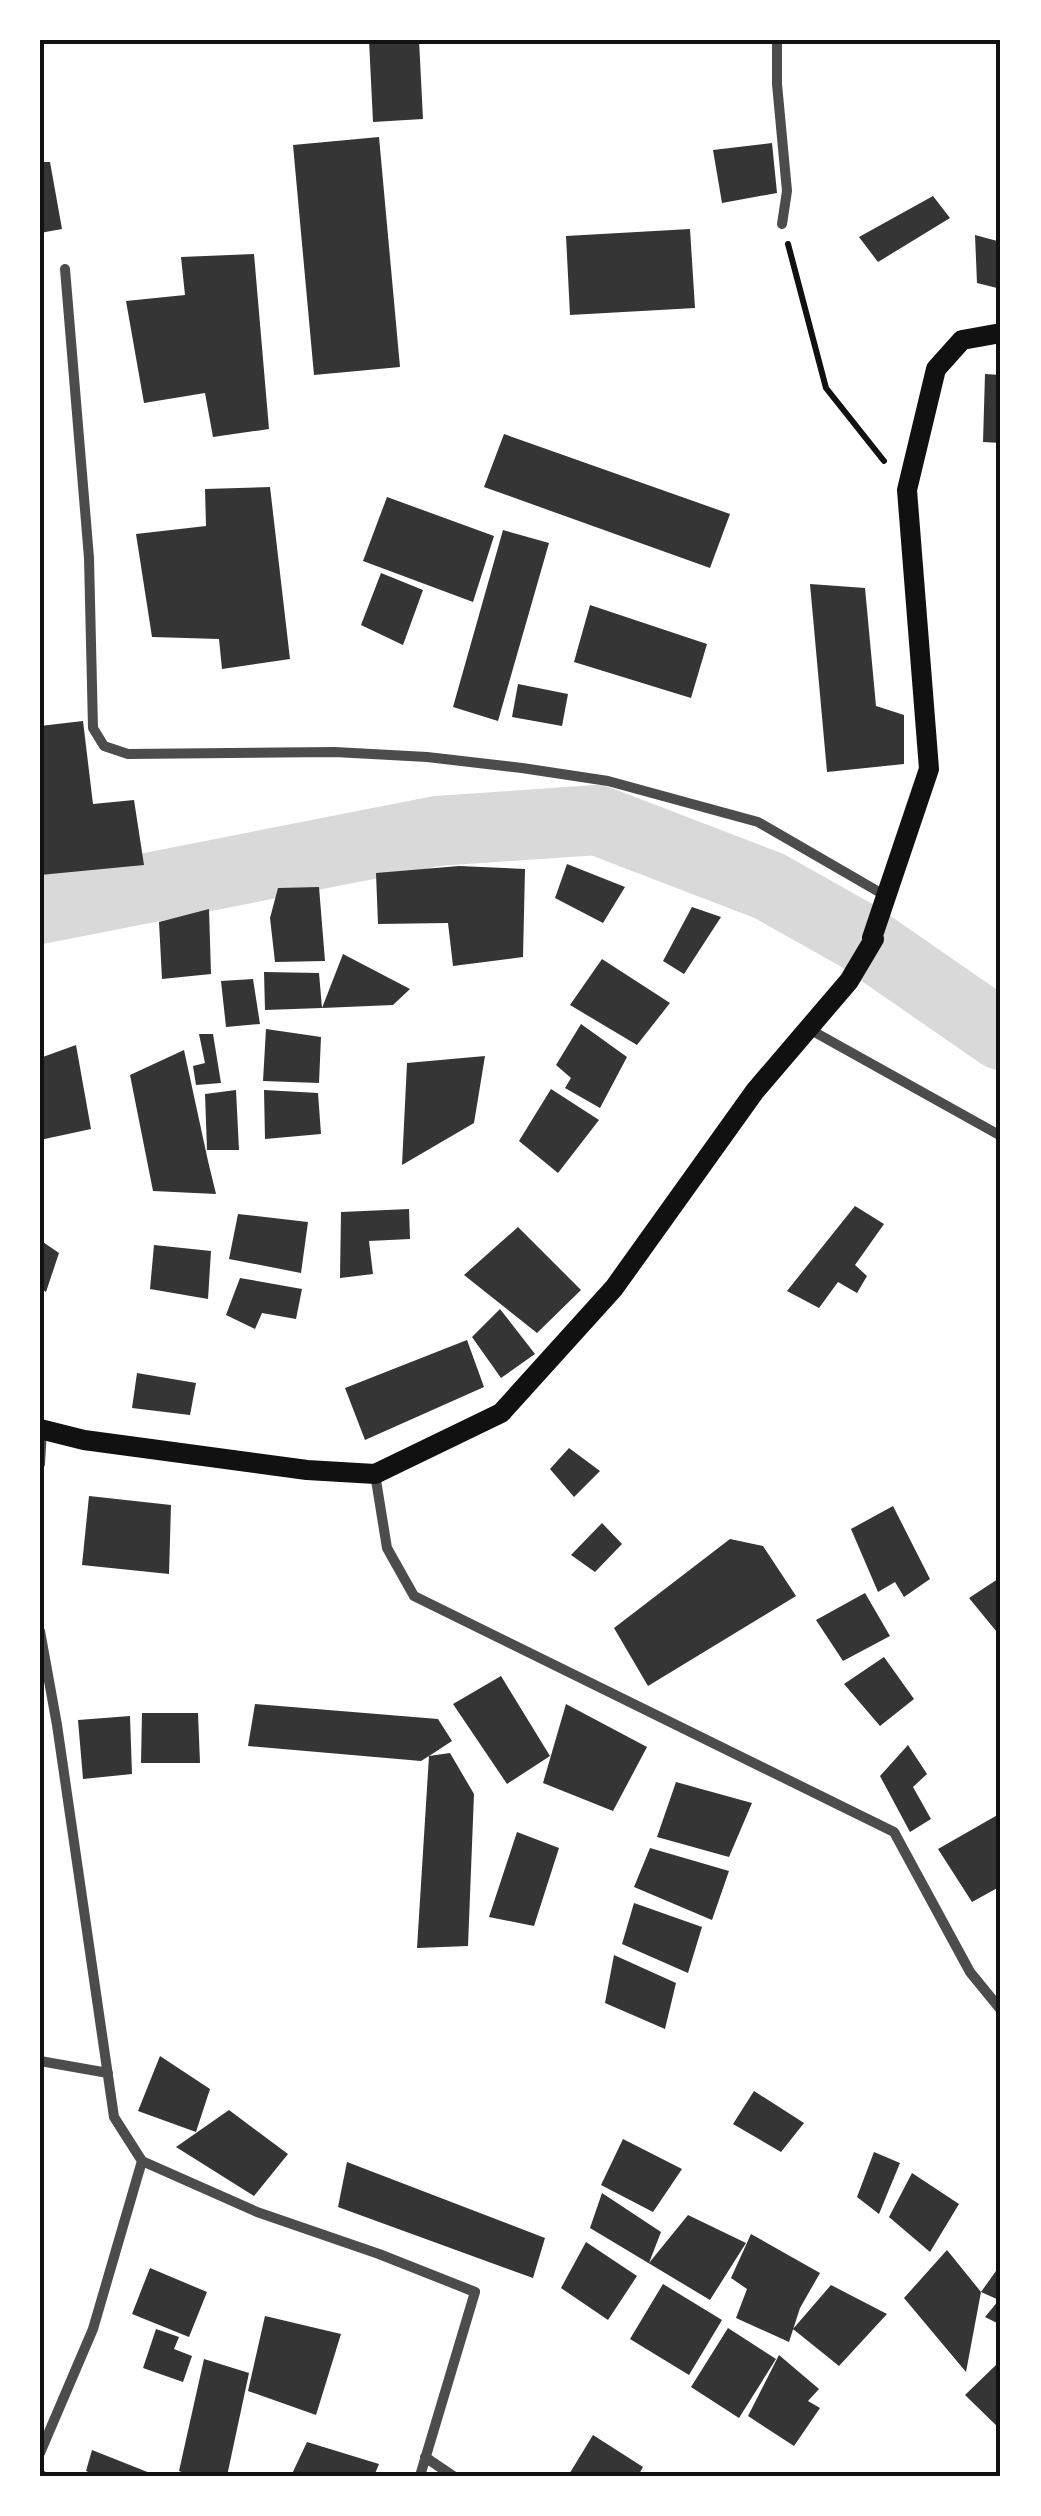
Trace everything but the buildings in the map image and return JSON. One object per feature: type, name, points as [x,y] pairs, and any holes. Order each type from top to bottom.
[{"type":"main road","points":[[41,1430],[103,1443],[307,1470],[375,1474],[500,1413],[614,1288],[755,1091],[849,981],[874,939],[929,769],[907,490],[936,369],[962,340],[1001,333]]},
{"type":"street","points":[[777,40],[776,84],[787,191],[782,224]]},
{"type":"street","points":[[65,269],[88,558],[93,728],[104,746],[128,754],[335,752],[427,757],[608,782],[758,822],[887,896]]},
{"type":"street","points":[[808,1028],[1001,1136]]},
{"type":"street","points":[[40,1464],[41,1430]]},
{"type":"street","points":[[375,1474],[387,1548],[414,1596],[894,1832],[970,1972],[1001,2010]]},
{"type":"street","points":[[40,1631],[114,2117],[142,2161],[257,2212],[475,2292],[420,2476]]},
{"type":"street","points":[[40,2061],[108,2073]]},
{"type":"street","points":[[40,2452],[93,2329],[142,2161]]},
{"type":"street","points":[[425,2456],[452,2476]]},
{"type":"path","points":[[782,224],[826,388],[907,490]]},
{"type":"waterway","points":[[40,909],[437,831],[597,820],[769,886],[858,936],[1001,1035]]}]
